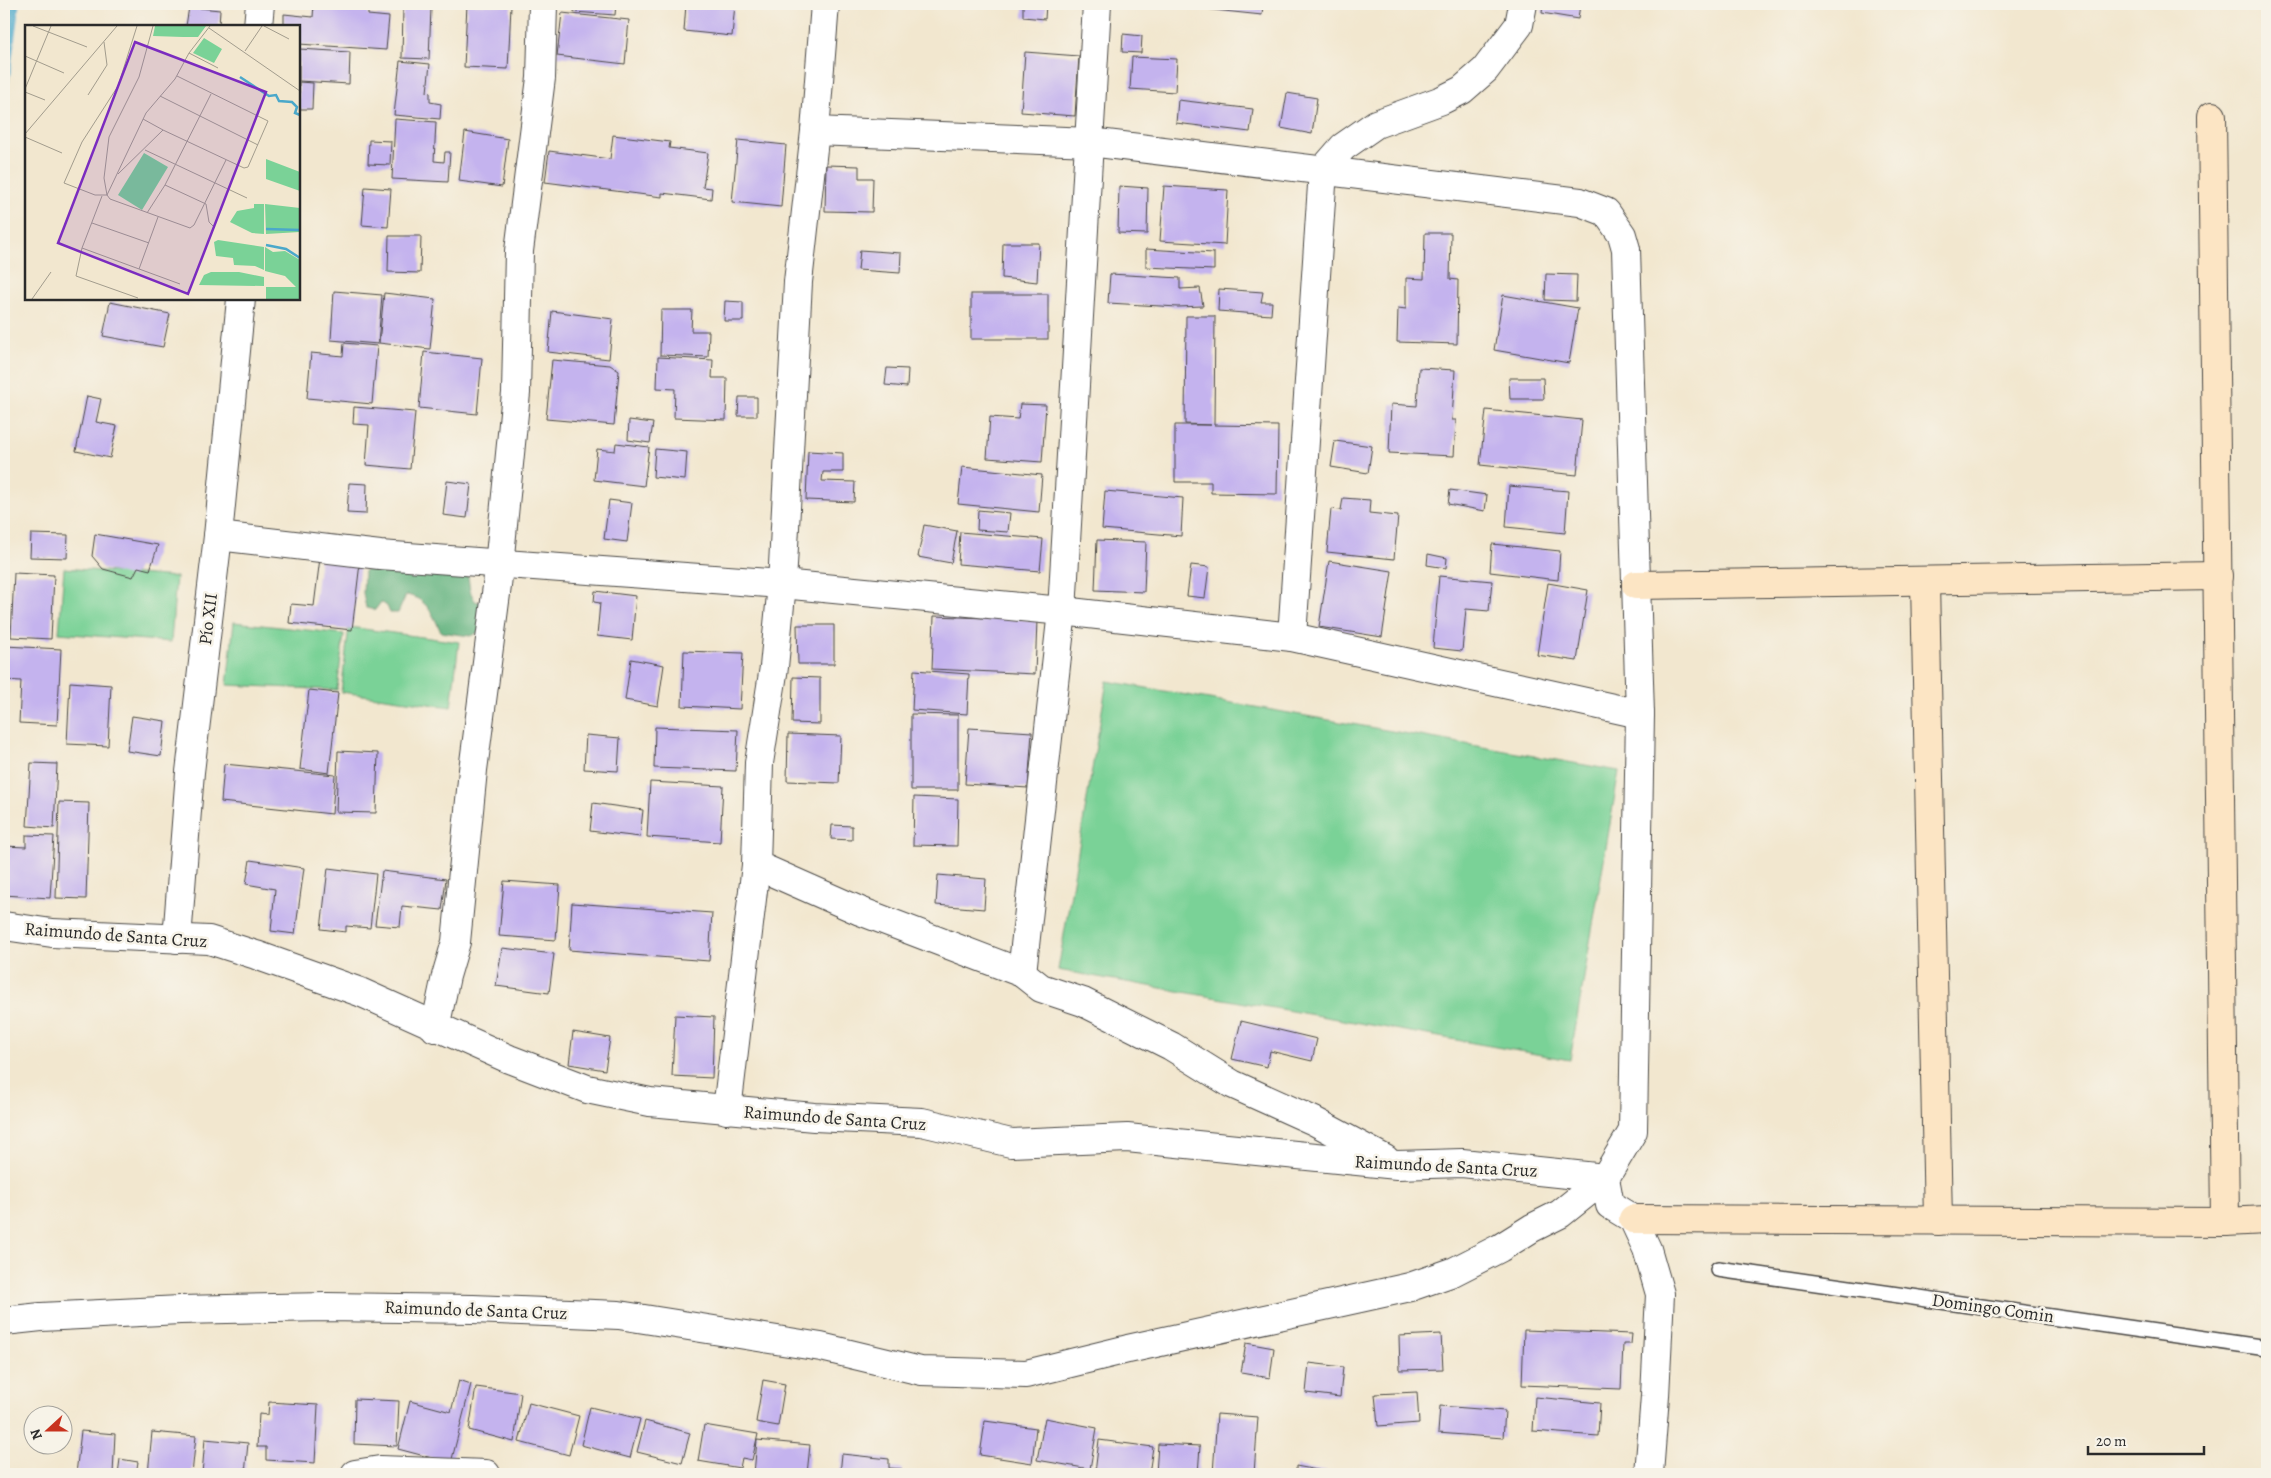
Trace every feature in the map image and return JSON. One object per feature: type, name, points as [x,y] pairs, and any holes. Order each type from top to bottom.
[{"type":"street","points":[[258,25],[260,4]]},
{"type":"street","points":[[435,1028],[446,976],[456,942],[472,770],[498,562],[516,393],[519,251],[541,78],[543,4]]},
{"type":"street","points":[[727,1110],[756,865],[759,763],[774,667],[782,584],[798,282],[815,132],[825,4]]},
{"type":"street","points":[[1022,973],[1062,611],[1090,142],[1096,4]]},
{"type":"street","points":[[1292,637],[1323,170],[1343,147],[1376,124],[1442,100],[1462,90],[1485,70],[1519,25],[1524,4]]},
{"type":"street","points":[[2212,116],[2225,1222]]},
{"type":"street","points":[[815,132],[1090,142],[1580,202],[1606,212],[1622,235],[1626,249],[1640,714],[1633,1131],[1605,1178],[1610,1205],[1634,1219],[2225,1222],[2267,1220]]},
{"type":"street","name":"Pío XII","points":[[177,939],[190,772],[218,536],[241,300]]},
{"type":"street","points":[[218,536],[380,555],[498,562],[782,584],[1062,611],[1292,637],[1640,714]]},
{"type":"street","points":[[1636,585],[2218,576]]},
{"type":"street","points":[[1925,582],[1938,1221]]},
{"type":"street","points":[[756,865],[860,911],[1022,973],[1041,988],[1083,1002],[1171,1046],[1232,1084],[1314,1121],[1397,1165]]},
{"type":"street","name":"Raimundo de Santa Cruz","points":[[4,926],[52,933],[209,940],[360,992],[435,1028],[587,1089],[650,1102],[814,1117],[922,1122],[1012,1143],[1127,1138],[1397,1165],[1462,1163],[1605,1178]]},
{"type":"street","name":"Raimundo de Santa Cruz","points":[[4,1321],[41,1316],[180,1310],[326,1307],[473,1309],[619,1315],[820,1347],[921,1371],[1026,1374],[1128,1349],[1410,1287],[1453,1272],[1560,1214],[1605,1178]]},
{"type":"street","points":[[1634,1219],[1647,1249],[1660,1294],[1649,1474]]},
{"type":"street","points":[[355,1474],[380,1470],[486,1474]]},
{"type":"lane","name":"Domingo Comin","points":[[1718,1269],[2267,1348]]},
{"type":"green space","points":[[400,566],[447,571],[468,576],[470,591],[475,601],[482,603],[480,632],[470,636],[441,632],[428,608],[419,600],[406,595],[398,613],[390,613],[387,606],[381,602],[375,610],[366,608],[363,593],[364,571]]},
{"type":"green space","points":[[64,568],[176,577],[171,642],[59,633]]},
{"type":"green space","points":[[234,622],[344,634],[337,690],[227,685]]},
{"type":"green space","points":[[349,627],[459,642],[451,707],[341,692]]},
{"type":"green space","points":[[1107,681],[1619,771],[1570,1060],[1058,970]]},
{"type":"building","points":[[314,4],[368,4],[368,15],[389,17],[386,50],[300,44],[300,25],[284,25],[284,14],[313,17]]},
{"type":"building","points":[[467,4],[511,6],[508,69],[464,67]]},
{"type":"building","points":[[575,4],[616,4],[615,15],[574,12]]},
{"type":"building","points":[[686,4],[735,4],[732,36],[684,31]]},
{"type":"building","points":[[1023,4],[1046,4],[1045,19],[1023,17]]},
{"type":"building","points":[[1195,4],[1263,4],[1262,15],[1195,8]]},
{"type":"building","points":[[1543,4],[1580,4],[1578,19],[1542,13]]},
{"type":"building","points":[[189,7],[220,10],[219,25],[186,25]]},
{"type":"building","points":[[403,7],[431,8],[429,59],[402,58]]},
{"type":"building","points":[[562,13],[629,20],[625,64],[557,56]]},
{"type":"building","points":[[1123,34],[1142,36],[1141,53],[1122,52]]},
{"type":"building","points":[[300,49],[350,52],[349,84],[300,81]]},
{"type":"building","points":[[1025,52],[1079,56],[1075,116],[1021,112]]},
{"type":"building","points":[[1132,57],[1177,59],[1175,92],[1130,89]]},
{"type":"building","points":[[400,61],[430,64],[427,92],[430,93],[430,102],[441,104],[440,119],[394,115]]},
{"type":"building","points":[[300,82],[313,83],[312,109],[300,109]]},
{"type":"building","points":[[1287,93],[1317,98],[1312,134],[1281,128]]},
{"type":"building","points":[[1178,100],[1253,109],[1250,132],[1176,123]]},
{"type":"building","points":[[395,119],[436,122],[434,161],[444,162],[445,152],[450,152],[448,182],[392,179]]},
{"type":"building","points":[[465,132],[508,139],[502,187],[459,181]]},
{"type":"building","points":[[613,135],[670,142],[669,148],[708,153],[703,187],[712,188],[711,199],[662,193],[662,197],[545,182],[549,151],[610,159]]},
{"type":"building","points":[[369,140],[391,141],[390,165],[368,164]]},
{"type":"building","points":[[738,140],[786,145],[781,207],[732,202]]},
{"type":"building","points":[[826,165],[859,166],[859,178],[873,178],[872,212],[825,211]]},
{"type":"building","points":[[1119,186],[1148,188],[1147,234],[1118,233]]},
{"type":"building","points":[[1164,186],[1228,190],[1225,245],[1160,241]]},
{"type":"building","points":[[365,187],[391,189],[388,227],[362,225]]},
{"type":"building","points":[[1425,233],[1451,233],[1450,279],[1458,280],[1457,344],[1397,342],[1398,308],[1406,309],[1406,278],[1424,279]]},
{"type":"building","points":[[389,236],[421,236],[420,273],[388,272]]},
{"type":"building","points":[[1003,243],[1039,243],[1037,282],[1002,278]]},
{"type":"building","points":[[1146,249],[1214,253],[1214,270],[1146,267]]},
{"type":"building","points":[[860,250],[901,253],[900,273],[858,270]]},
{"type":"building","points":[[1110,274],[1180,278],[1180,289],[1200,288],[1203,306],[1178,307],[1108,303]]},
{"type":"building","points":[[1546,274],[1577,275],[1576,301],[1545,300]]},
{"type":"building","points":[[1219,289],[1263,292],[1261,302],[1272,302],[1271,315],[1218,311]]},
{"type":"building","points":[[334,291],[382,295],[378,344],[331,340]]},
{"type":"building","points":[[384,293],[435,299],[430,349],[379,343]]},
{"type":"building","points":[[971,294],[1048,294],[1048,339],[971,339]]},
{"type":"building","points":[[1503,295],[1578,308],[1569,363],[1494,350]]},
{"type":"building","points":[[725,301],[743,302],[743,321],[724,321]]},
{"type":"building","points":[[110,302],[170,314],[163,347],[103,336]]},
{"type":"building","points":[[661,310],[692,310],[691,331],[709,331],[708,357],[660,355]]},
{"type":"building","points":[[552,311],[613,319],[609,359],[548,352]]},
{"type":"building","points":[[1186,316],[1215,316],[1214,425],[1278,426],[1277,494],[1211,493],[1211,482],[1175,482],[1175,425],[1211,425],[1185,424]]},
{"type":"building","points":[[344,343],[377,346],[372,404],[307,398],[311,353],[343,356]]},
{"type":"building","points":[[424,352],[482,358],[477,414],[419,408]]},
{"type":"building","points":[[658,357],[713,360],[712,378],[727,378],[726,420],[674,418],[675,389],[657,388]]},
{"type":"building","points":[[552,360],[610,365],[619,371],[614,425],[546,419]]},
{"type":"building","points":[[887,368],[908,369],[907,387],[885,385]]},
{"type":"building","points":[[1419,368],[1455,370],[1452,420],[1456,420],[1454,456],[1389,453],[1391,404],[1417,406]]},
{"type":"building","points":[[1509,378],[1543,378],[1544,399],[1510,399]]},
{"type":"building","points":[[87,396],[101,399],[96,422],[117,426],[110,458],[76,451]]},
{"type":"building","points":[[739,397],[757,397],[757,416],[738,416]]},
{"type":"building","points":[[1020,404],[1046,405],[1042,462],[987,458],[990,417],[1018,419]]},
{"type":"building","points":[[354,407],[415,412],[410,469],[366,465],[369,425],[353,424]]},
{"type":"building","points":[[1486,410],[1582,420],[1577,475],[1480,465]]},
{"type":"building","points":[[629,420],[653,423],[650,443],[628,440]]},
{"type":"building","points":[[1335,441],[1372,446],[1368,473],[1331,467]]},
{"type":"building","points":[[616,443],[649,447],[644,486],[594,480],[597,449],[615,451]]},
{"type":"building","points":[[655,449],[687,452],[685,480],[653,477]]},
{"type":"building","points":[[808,451],[843,453],[843,472],[823,472],[822,481],[855,482],[854,502],[806,500]]},
{"type":"building","points":[[962,467],[1042,475],[1039,512],[958,504]]},
{"type":"building","points":[[447,481],[471,484],[467,518],[443,515]]},
{"type":"building","points":[[349,483],[367,484],[366,514],[347,513]]},
{"type":"building","points":[[1509,486],[1568,491],[1565,533],[1506,527]]},
{"type":"building","points":[[1450,490],[1487,495],[1485,511],[1448,504]]},
{"type":"building","points":[[1105,491],[1183,498],[1181,536],[1102,529]]},
{"type":"building","points":[[1343,498],[1370,500],[1369,513],[1398,516],[1394,559],[1327,552],[1331,509],[1341,510]]},
{"type":"building","points":[[609,500],[632,503],[627,542],[604,539]]},
{"type":"building","points":[[978,510],[1010,513],[1008,532],[977,530]]},
{"type":"building","points":[[924,525],[957,531],[951,563],[918,557]]},
{"type":"building","points":[[960,532],[1043,539],[1040,571],[958,564]]},
{"type":"building","points":[[31,534],[68,535],[67,558],[30,557]]},
{"type":"building","points":[[95,534],[158,545],[150,570],[138,567],[133,577],[103,569],[92,556]]},
{"type":"building","points":[[1097,540],[1146,542],[1144,592],[1095,590]]},
{"type":"building","points":[[1492,544],[1560,551],[1558,580],[1490,572]]},
{"type":"building","points":[[1428,554],[1447,558],[1446,568],[1427,565]]},
{"type":"building","points":[[320,558],[360,563],[352,630],[289,623],[291,604],[314,606]]},
{"type":"building","points":[[1329,561],[1392,571],[1382,637],[1319,627]]},
{"type":"building","points":[[1191,565],[1209,567],[1205,598],[1187,596]]},
{"type":"building","points":[[14,573],[54,575],[51,639],[11,637]]},
{"type":"building","points":[[1439,576],[1492,581],[1489,611],[1466,609],[1462,651],[1433,648]]},
{"type":"building","points":[[1548,583],[1588,590],[1577,661],[1537,655]]},
{"type":"building","points":[[595,591],[636,596],[632,640],[597,636],[600,603],[594,602]]},
{"type":"building","points":[[934,616],[1037,620],[1035,674],[932,669]]},
{"type":"building","points":[[797,625],[834,625],[834,664],[798,664]]},
{"type":"building","points":[[5,646],[61,649],[57,725],[19,723],[21,681],[4,680]]},
{"type":"building","points":[[684,651],[743,653],[740,709],[682,706]]},
{"type":"building","points":[[631,659],[664,665],[658,706],[625,700]]},
{"type":"building","points":[[914,670],[969,674],[967,714],[912,710]]},
{"type":"building","points":[[793,677],[820,678],[820,724],[792,723]]},
{"type":"building","points":[[70,682],[111,685],[108,746],[67,744]]},
{"type":"building","points":[[309,690],[338,693],[329,773],[300,769]]},
{"type":"building","points":[[911,714],[958,715],[958,790],[911,790]]},
{"type":"building","points":[[132,716],[165,721],[161,756],[127,751]]},
{"type":"building","points":[[655,727],[738,730],[736,771],[654,768]]},
{"type":"building","points":[[969,728],[1032,732],[1028,788],[965,784]]},
{"type":"building","points":[[788,734],[841,736],[839,783],[787,781]]},
{"type":"building","points":[[586,735],[620,738],[618,771],[584,769]]},
{"type":"building","points":[[338,751],[378,753],[376,813],[336,812]]},
{"type":"building","points":[[31,763],[57,764],[54,828],[27,826]]},
{"type":"building","points":[[224,764],[335,775],[332,814],[221,802]]},
{"type":"building","points":[[650,782],[723,786],[720,842],[647,837]]},
{"type":"building","points":[[914,797],[958,799],[957,846],[913,845]]},
{"type":"building","points":[[59,802],[89,803],[86,899],[56,898]]},
{"type":"building","points":[[593,803],[643,810],[640,837],[590,831]]},
{"type":"building","points":[[832,825],[852,826],[852,840],[831,839]]},
{"type":"building","points":[[26,835],[54,836],[50,898],[4,895],[4,846],[26,847]]},
{"type":"building","points":[[250,860],[304,868],[295,934],[271,931],[275,889],[246,884]]},
{"type":"building","points":[[328,868],[376,874],[370,928],[346,926],[346,932],[321,929]]},
{"type":"building","points":[[382,871],[446,879],[442,910],[402,906],[400,927],[375,925]]},
{"type":"building","points":[[938,875],[986,879],[984,909],[936,905]]},
{"type":"building","points":[[504,881],[560,885],[556,940],[499,936]]},
{"type":"building","points":[[572,903],[712,913],[709,961],[569,950]]},
{"type":"building","points":[[502,948],[554,954],[549,993],[496,986]]},
{"type":"building","points":[[675,1015],[714,1017],[712,1078],[672,1076]]},
{"type":"building","points":[[1241,1021],[1317,1039],[1312,1061],[1270,1051],[1267,1067],[1232,1059]]},
{"type":"building","points":[[573,1032],[610,1038],[605,1070],[569,1064]]},
{"type":"building","points":[[1524,1330],[1632,1334],[1631,1344],[1623,1344],[1621,1389],[1522,1385]]},
{"type":"building","points":[[1441,1334],[1443,1369],[1400,1370],[1399,1336]]},
{"type":"building","points":[[1246,1343],[1274,1348],[1270,1378],[1241,1373]]},
{"type":"building","points":[[1309,1363],[1343,1367],[1340,1397],[1306,1393]]},
{"type":"building","points":[[459,1380],[471,1384],[451,1463],[398,1449],[410,1401],[451,1412]]},
{"type":"building","points":[[763,1380],[785,1384],[778,1426],[756,1422]]},
{"type":"building","points":[[476,1387],[521,1393],[514,1442],[469,1430]]},
{"type":"building","points":[[1417,1392],[1419,1423],[1378,1426],[1375,1394]]},
{"type":"building","points":[[1535,1397],[1600,1403],[1598,1436],[1533,1431]]},
{"type":"building","points":[[355,1399],[399,1401],[397,1446],[354,1444]]},
{"type":"building","points":[[269,1402],[318,1405],[315,1463],[266,1460],[266,1447],[257,1447],[259,1414],[268,1415]]},
{"type":"building","points":[[529,1403],[579,1416],[569,1455],[519,1442]]},
{"type":"building","points":[[1440,1406],[1505,1411],[1503,1438],[1438,1433]]},
{"type":"building","points":[[590,1407],[640,1419],[630,1458],[581,1445]]},
{"type":"building","points":[[1217,1414],[1258,1417],[1254,1474],[1213,1474]]},
{"type":"building","points":[[1045,1418],[1097,1428],[1090,1469],[1037,1460]]},
{"type":"building","points":[[645,1421],[690,1433],[682,1463],[637,1452]]},
{"type":"building","points":[[985,1421],[1036,1428],[1032,1463],[980,1455]]},
{"type":"building","points":[[704,1425],[758,1434],[752,1460],[742,1458],[740,1468],[698,1461]]},
{"type":"building","points":[[81,1431],[115,1434],[113,1474],[76,1474]]},
{"type":"building","points":[[152,1432],[196,1436],[192,1474],[148,1474]]},
{"type":"building","points":[[205,1439],[248,1443],[245,1474],[202,1474]]},
{"type":"building","points":[[757,1440],[810,1445],[807,1474],[754,1474]]},
{"type":"building","points":[[1099,1440],[1153,1447],[1149,1474],[1095,1473]]},
{"type":"building","points":[[1158,1444],[1200,1446],[1198,1474],[1156,1474]]},
{"type":"building","points":[[842,1454],[889,1459],[889,1468],[902,1469],[902,1474],[840,1474]]},
{"type":"building","points":[[120,1459],[138,1462],[136,1474],[118,1474]]},
{"type":"building","points":[[1296,1466],[1333,1473],[1333,1474],[1296,1474]]},
{"type":"building","points":[[1027,1470],[1043,1473],[1043,1474],[1026,1474]]},
{"type":"building","points":[[813,1471],[830,1473],[830,1474],[812,1474]]},
{"type":"waterway","points":[[4,81],[14,4]]}]
